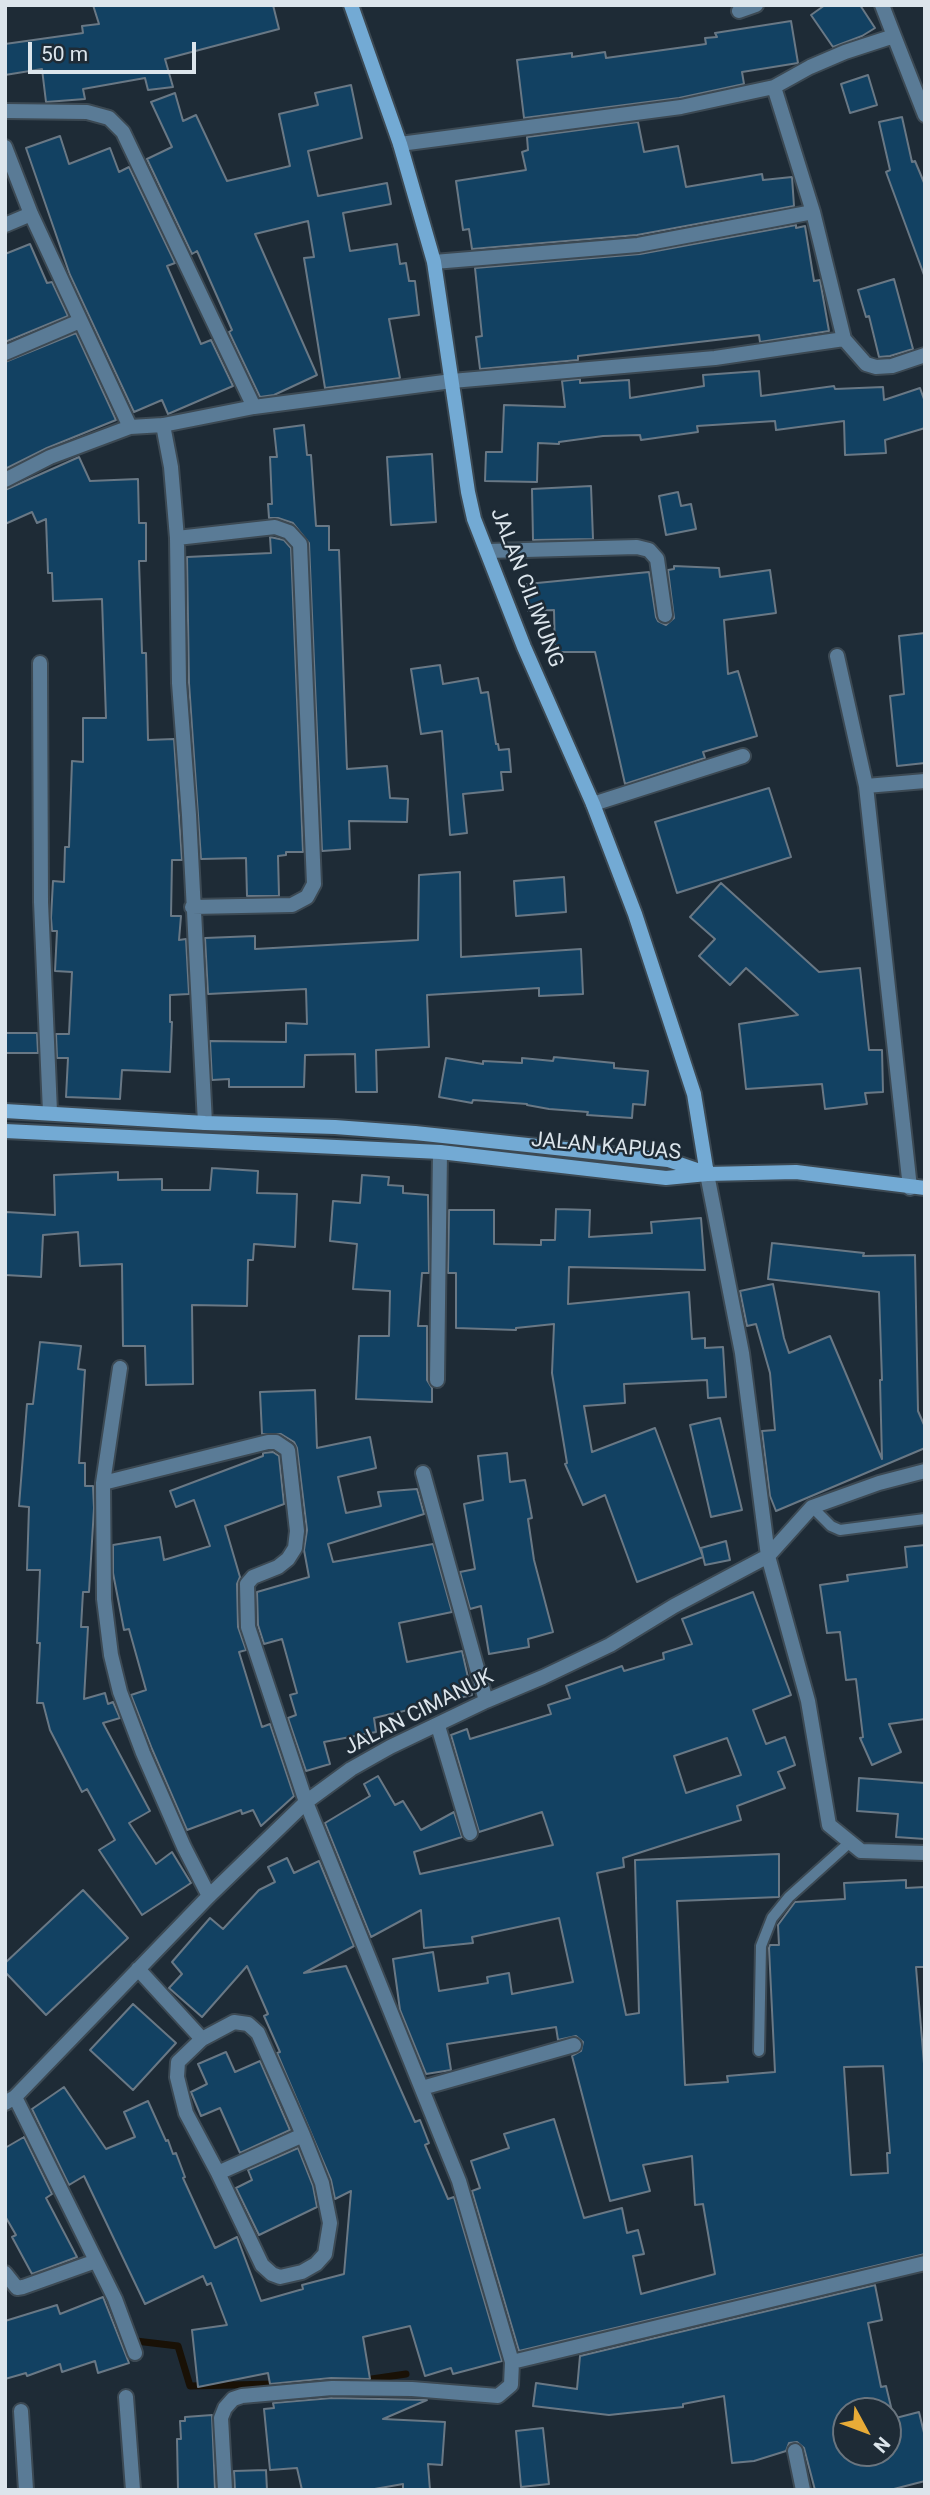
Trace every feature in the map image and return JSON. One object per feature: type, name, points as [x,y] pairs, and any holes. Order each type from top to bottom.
[{"type":"street","name":"JALAN CILIWUNG","points":[[351,5],[400,144],[434,262],[474,519],[524,647],[593,804],[635,914],[690,1083],[707,1174]]},
{"type":"street","points":[[738,11],[757,5]]},
{"type":"street","points":[[882,5],[925,115]]},
{"type":"street","points":[[400,144],[681,107],[774,87],[845,52],[894,36]]},
{"type":"street","points":[[774,87],[813,212],[844,339],[866,364],[876,368],[892,366],[925,355]]},
{"type":"street","points":[[5,111],[88,112],[109,118],[123,132],[254,407]]},
{"type":"street","points":[[5,146],[31,214],[130,426]]},
{"type":"street","points":[[434,262],[585,251],[813,212]]},
{"type":"street","points":[[5,225],[31,214]]},
{"type":"street","points":[[5,353],[80,321]]},
{"type":"street","points":[[5,480],[50,457],[130,426],[163,425],[254,407],[452,381],[715,358],[844,339]]},
{"type":"street","points":[[163,425],[171,467],[177,538],[179,682],[189,814],[205,1123]]},
{"type":"street","points":[[177,538],[275,527],[289,532],[300,544],[314,884],[307,897],[292,905],[192,908]]},
{"type":"street","points":[[487,551],[637,547],[649,550],[657,559],[666,615]]},
{"type":"street","points":[[837,656],[866,786],[918,1188],[796,1172],[707,1174],[742,1353],[768,1556],[808,1701],[829,1825],[861,1851],[925,1853]]},
{"type":"street","points":[[40,663],[41,902],[50,1112]]},
{"type":"street","points":[[593,804],[743,756]]},
{"type":"street","points":[[866,786],[925,781]]},
{"type":"street","name":"JALAN KAPUAS","points":[[5,1111],[415,1133],[668,1160],[707,1174]]},
{"type":"street","name":"JALAN KAPUAS","points":[[5,1131],[440,1152],[666,1178],[707,1174]]},
{"type":"street","points":[[437,1381],[440,1152]]},
{"type":"street","points":[[120,1368],[103,1483],[104,1599],[111,1655],[120,1692],[165,1804],[209,1896]]},
{"type":"street","points":[[103,1483],[268,1442],[276,1442],[288,1450],[297,1531],[295,1548],[288,1559],[278,1567],[253,1577],[247,1584],[248,1627],[306,1802],[459,2181],[512,2362],[510,2385],[498,2396],[412,2389],[332,2388],[233,2399],[221,2418],[225,2490]]},
{"type":"street","name":"JALAN CIMANUK","points":[[10,2100],[209,1896],[306,1802],[351,1769],[390,1747],[486,1701],[610,1645],[674,1606],[768,1556],[812,1507],[879,1483],[925,1471]]},
{"type":"street","points":[[423,1473],[486,1701]]},
{"type":"street","points":[[438,1726],[470,1833]]},
{"type":"street","points":[[138,1969],[202,2039]]},
{"type":"street","points":[[234,2022],[248,2024],[258,2033],[303,2135],[322,2183],[330,2223],[325,2254],[316,2264],[302,2272],[280,2277],[262,2265],[186,2113],[177,2077],[178,2062],[202,2039],[234,2022]]},
{"type":"street","points":[[422,2088],[574,2045]]},
{"type":"street","points":[[10,2100],[115,2299],[135,2353]]},
{"type":"street","points":[[218,2173],[303,2135]]},
{"type":"street","points":[[5,2273],[17,2288],[96,2261]]},
{"type":"street","points":[[512,2362],[925,2263]]},
{"type":"street","points":[[125,2397],[133,2490]]},
{"type":"street","points":[[21,2411],[26,2490]]},
{"type":"street","points":[[795,2451],[803,2490]]},
{"type":"lane","points":[[812,1507],[831,1526],[840,1530],[925,1519]]},
{"type":"lane","points":[[760,2051],[761,1947],[772,1917],[789,1897],[849,1843]]},
{"type":"building","points":[[93,5],[273,5],[279,29],[165,59],[173,87],[148,90],[145,78],[83,89],[85,99],[46,102],[42,69],[5,75],[5,44],[83,33],[82,26],[99,24]]},
{"type":"building","points":[[825,5],[860,5],[875,28],[833,47],[811,15]]},
{"type":"building","points":[[791,21],[798,63],[742,72],[744,84],[679,98],[524,118],[517,60],[605,52],[606,58],[706,44],[705,38],[717,37],[715,33]]},
{"type":"building","points":[[868,75],[877,105],[850,113],[841,84]]},
{"type":"building","points":[[351,85],[362,138],[308,151],[318,196],[387,183],[391,204],[343,213],[350,251],[397,244],[400,264],[406,263],[409,281],[415,281],[419,315],[389,319],[400,378],[325,388],[304,258],[314,257],[308,221],[255,234],[317,375],[274,395],[260,397],[229,332],[232,330],[197,251],[192,254],[147,159],[172,147],[151,102],[175,93],[183,121],[196,115],[227,181],[290,166],[279,114],[318,105],[315,93]]},
{"type":"building","points":[[902,117],[912,162],[915,161],[925,185],[924,275],[886,172],[890,170],[879,122]]},
{"type":"building","points":[[638,122],[644,152],[678,146],[686,187],[762,174],[763,180],[792,177],[794,206],[637,235],[472,249],[469,229],[463,230],[456,181],[526,170],[522,152],[528,150],[527,137]]},
{"type":"building","points":[[60,136],[69,164],[110,148],[119,172],[129,167],[175,263],[167,266],[201,344],[211,340],[233,386],[168,414],[162,400],[134,412],[70,275],[26,148]]},
{"type":"building","points":[[796,225],[796,228],[805,226],[814,281],[820,280],[829,331],[760,342],[759,335],[578,356],[578,360],[480,369],[476,337],[482,336],[475,268],[640,254]]},
{"type":"building","points":[[30,244],[47,283],[52,282],[68,316],[5,342],[5,254]]},
{"type":"building","points":[[894,279],[913,349],[879,357],[869,316],[866,317],[858,290]]},
{"type":"building","points":[[76,333],[116,420],[47,448],[5,469],[5,362]]},
{"type":"building","points":[[759,371],[761,396],[834,386],[835,389],[883,387],[884,400],[920,388],[925,402],[925,428],[885,440],[886,453],[845,455],[844,421],[776,430],[775,421],[697,426],[698,432],[641,440],[640,435],[603,436],[559,444],[538,443],[537,482],[485,481],[486,452],[502,452],[504,405],[565,407],[562,381],[580,379],[580,383],[629,380],[630,398],[704,386],[703,375]]},
{"type":"building","points":[[304,425],[307,455],[311,455],[316,526],[329,526],[329,550],[339,550],[347,769],[387,766],[390,798],[408,799],[407,822],[349,821],[350,849],[322,851],[309,543],[293,523],[269,518],[268,504],[272,504],[270,457],[277,457],[274,429]]},
{"type":"building","points":[[432,454],[436,522],[391,525],[387,457]]},
{"type":"building","points":[[79,457],[90,481],[138,479],[139,523],[146,523],[146,561],[139,561],[142,653],[146,653],[148,740],[174,739],[182,860],[172,860],[171,916],[181,916],[179,940],[186,939],[189,994],[170,995],[170,1072],[122,1070],[120,1099],[66,1097],[68,1058],[57,1058],[56,1034],[69,1034],[72,972],[55,971],[57,931],[52,931],[51,918],[53,881],[64,882],[65,847],[69,847],[72,761],[83,762],[83,718],[106,718],[102,599],[53,601],[52,573],[48,573],[46,519],[37,523],[32,512],[5,524],[5,490]]},
{"type":"building","points":[[591,486],[593,539],[533,540],[532,489]]},
{"type":"building","points":[[678,492],[681,506],[691,504],[696,529],[666,535],[659,496]]},
{"type":"building","points":[[270,537],[284,540],[291,548],[303,852],[286,852],[286,855],[278,856],[279,896],[247,896],[246,858],[201,859],[189,683],[187,557],[271,553]]},
{"type":"building","points":[[674,566],[719,568],[720,577],[770,570],[776,613],[724,620],[728,674],[738,671],[757,736],[703,752],[705,758],[625,784],[595,652],[555,652],[554,610],[528,611],[527,584],[649,572],[656,617],[666,625],[674,618],[668,570],[674,569]]},
{"type":"building","points":[[925,633],[925,763],[897,766],[890,696],[904,694],[899,636]]},
{"type":"building","points":[[440,665],[443,684],[478,678],[481,693],[488,692],[496,744],[499,750],[509,749],[511,772],[501,772],[503,790],[463,794],[467,833],[450,835],[442,731],[421,734],[411,669]]},
{"type":"building","points":[[769,788],[791,857],[677,893],[655,822]]},
{"type":"building","points":[[460,872],[461,957],[581,949],[583,994],[539,996],[539,988],[427,995],[429,1047],[376,1050],[377,1092],[356,1092],[355,1054],[305,1055],[304,1087],[229,1087],[229,1079],[212,1080],[210,1041],[286,1042],[286,1023],[307,1024],[306,989],[208,994],[205,938],[255,936],[255,949],[418,940],[419,875]]},
{"type":"building","points":[[564,877],[566,912],[516,916],[514,881]]},
{"type":"building","points":[[721,883],[819,972],[860,968],[869,1050],[882,1050],[883,1092],[865,1093],[867,1104],[825,1109],[822,1084],[746,1089],[739,1024],[798,1015],[746,968],[730,985],[699,956],[715,939],[690,917]]},
{"type":"building","points":[[5,1033],[37,1033],[38,1053],[5,1053]]},
{"type":"building","points":[[554,1057],[614,1063],[614,1068],[648,1071],[645,1105],[633,1104],[632,1118],[587,1115],[588,1112],[527,1104],[473,1100],[472,1103],[439,1097],[446,1058],[483,1064],[483,1061],[522,1063],[522,1058],[553,1061]]},
{"type":"building","points":[[212,1168],[258,1171],[257,1193],[297,1194],[295,1247],[254,1244],[253,1260],[248,1260],[247,1306],[192,1305],[193,1384],[146,1385],[145,1346],[123,1346],[122,1264],[80,1266],[78,1232],[43,1235],[41,1277],[5,1275],[6,1212],[55,1215],[54,1175],[118,1172],[118,1180],[162,1179],[162,1190],[210,1190]]},
{"type":"building","points":[[362,1175],[389,1177],[388,1185],[403,1186],[403,1193],[428,1195],[429,1273],[422,1273],[418,1326],[427,1326],[427,1380],[432,1388],[432,1402],[356,1399],[359,1336],[389,1336],[390,1291],[353,1289],[357,1244],[330,1241],[333,1201],[360,1203]]},
{"type":"building","points":[[556,1209],[590,1210],[589,1237],[652,1233],[651,1222],[701,1218],[705,1270],[569,1267],[568,1304],[689,1292],[692,1339],[705,1338],[705,1348],[723,1347],[726,1397],[708,1398],[707,1380],[624,1384],[625,1403],[584,1406],[592,1452],[655,1428],[703,1557],[637,1582],[605,1495],[583,1505],[565,1464],[567,1463],[552,1373],[554,1324],[516,1330],[456,1328],[456,1273],[448,1273],[449,1210],[494,1210],[494,1244],[541,1245],[541,1240],[555,1240]]},
{"type":"building","points":[[772,1243],[864,1253],[863,1256],[915,1255],[918,1411],[925,1427],[925,1448],[776,1511],[770,1496],[762,1431],[775,1430],[770,1373],[756,1324],[747,1326],[740,1291],[773,1284],[789,1353],[830,1336],[882,1459],[882,1380],[879,1292],[768,1279]]},
{"type":"building","points":[[40,1342],[81,1346],[78,1369],[85,1370],[79,1463],[85,1463],[85,1486],[93,1486],[94,1508],[89,1592],[83,1592],[81,1627],[88,1627],[84,1699],[105,1693],[108,1704],[113,1702],[120,1718],[103,1723],[150,1811],[129,1823],[156,1864],[172,1852],[191,1883],[142,1915],[99,1850],[115,1840],[87,1789],[82,1792],[50,1730],[43,1703],[37,1703],[40,1570],[27,1570],[29,1507],[19,1506],[27,1404],[33,1404]]},
{"type":"building","points":[[315,1390],[317,1448],[370,1437],[376,1468],[338,1477],[346,1513],[381,1506],[378,1492],[417,1489],[424,1514],[328,1544],[333,1562],[433,1544],[452,1612],[399,1623],[407,1662],[462,1651],[472,1695],[374,1718],[376,1732],[324,1742],[330,1764],[306,1771],[288,1718],[296,1715],[290,1695],[297,1693],[282,1639],[264,1644],[258,1625],[257,1592],[309,1577],[304,1550],[307,1530],[297,1448],[294,1442],[281,1434],[262,1434],[260,1392]]},
{"type":"building","points":[[720,1418],[742,1510],[711,1517],[690,1425]]},
{"type":"building","points":[[273,1452],[279,1456],[284,1504],[225,1526],[240,1577],[237,1584],[238,1627],[246,1650],[239,1652],[262,1727],[270,1724],[294,1796],[261,1826],[253,1810],[242,1814],[241,1810],[187,1830],[131,1695],[146,1690],[129,1629],[124,1630],[113,1573],[113,1545],[160,1537],[164,1560],[210,1546],[194,1500],[176,1507],[170,1491],[263,1456],[263,1453]]},
{"type":"building","points":[[507,1453],[510,1482],[525,1480],[532,1518],[528,1519],[534,1560],[553,1632],[528,1639],[529,1647],[489,1654],[481,1606],[470,1609],[460,1572],[475,1569],[464,1504],[483,1500],[478,1456]]},
{"type":"building","points":[[726,1541],[730,1560],[705,1565],[701,1548]]},
{"type":"building","points":[[925,1545],[925,1719],[889,1724],[901,1752],[872,1765],[860,1738],[863,1737],[856,1679],[846,1680],[840,1632],[827,1633],[820,1585],[848,1581],[847,1575],[907,1567],[905,1547]]},
{"type":"building","points":[[753,1592],[791,1695],[753,1710],[766,1744],[785,1737],[795,1765],[778,1772],[785,1788],[737,1806],[741,1820],[623,1858],[624,1867],[597,1873],[626,2015],[639,2013],[635,1860],[779,1854],[779,1897],[677,1901],[685,2085],[728,2082],[727,2076],[775,2072],[769,1948],[770,1945],[779,1945],[778,1925],[795,1902],[845,1899],[844,1883],[906,1880],[906,1888],[925,1887],[925,1967],[916,1967],[925,2076],[925,2254],[519,2351],[472,2191],[480,2188],[471,2161],[509,2148],[504,2134],[554,2119],[584,2218],[622,2208],[627,2233],[638,2230],[644,2254],[633,2256],[641,2294],[715,2274],[703,2204],[695,2205],[692,2156],[643,2165],[650,2191],[610,2201],[572,2056],[581,2051],[583,2042],[576,2036],[558,2040],[556,2027],[447,2044],[451,2070],[426,2074],[400,2010],[393,1959],[433,1952],[439,1991],[488,1983],[487,1977],[509,1973],[512,1994],[573,1982],[559,1918],[472,1937],[473,1943],[424,1948],[421,1910],[371,1937],[325,1823],[370,1796],[364,1784],[378,1776],[395,1805],[403,1801],[421,1830],[454,1812],[462,1837],[414,1852],[420,1874],[553,1845],[542,1812],[479,1832],[451,1735],[467,1729],[470,1739],[551,1714],[548,1705],[570,1698],[566,1686],[622,1666],[624,1671],[664,1659],[663,1653],[692,1644],[682,1619]],"holes":[[[727,1738],[741,1775],[686,1793],[674,1756]],[[883,2066],[890,2153],[887,2153],[888,2173],[851,2175],[844,2067]]]},
{"type":"building","points":[[859,1778],[925,1783],[925,1839],[896,1837],[898,1814],[857,1811]]},
{"type":"building","points":[[287,1858],[294,1873],[319,1861],[354,1946],[304,1973],[346,1966],[415,2122],[420,2120],[429,2143],[425,2145],[448,2199],[454,2197],[502,2361],[453,2374],[451,2368],[425,2376],[410,2326],[363,2337],[370,2379],[331,2378],[270,2384],[268,2373],[198,2387],[192,2330],[227,2325],[211,2283],[207,2285],[203,2276],[145,2304],[84,2176],[69,2185],[32,2109],[64,2087],[106,2149],[135,2137],[124,2112],[148,2101],[173,2154],[176,2153],[185,2177],[183,2178],[215,2248],[237,2237],[261,2301],[303,2289],[302,2285],[344,2274],[351,2191],[335,2199],[331,2180],[277,2053],[280,2052],[264,2016],[268,2014],[247,1966],[202,2017],[169,1988],[182,1974],[172,1962],[210,1918],[223,1929],[259,1890],[275,1882],[268,1867]]},
{"type":"building","points":[[83,1890],[128,1938],[46,2015],[5,1972],[5,1963]]},
{"type":"building","points":[[133,2004],[176,2043],[133,2090],[90,2050]]},
{"type":"building","points":[[226,2052],[235,2072],[260,2061],[290,2130],[240,2153],[220,2108],[201,2116],[191,2092],[207,2084],[198,2064]]},
{"type":"building","points":[[24,2137],[52,2194],[46,2198],[77,2257],[32,2274],[12,2237],[16,2235],[5,2216],[5,2148]]},
{"type":"building","points":[[298,2148],[313,2186],[317,2207],[259,2235],[236,2188],[252,2180],[248,2170]]},
{"type":"building","points":[[875,2285],[882,2320],[868,2323],[881,2387],[886,2386],[889,2397],[832,2397],[832,2467],[902,2467],[902,2416],[919,2412],[925,2437],[925,2481],[890,2490],[815,2490],[804,2448],[797,2442],[789,2443],[786,2451],[754,2461],[732,2463],[724,2396],[683,2404],[683,2407],[609,2415],[533,2406],[536,2383],[577,2389],[580,2356]]},
{"type":"building","points":[[103,2297],[129,2363],[98,2373],[95,2361],[62,2372],[60,2364],[27,2376],[26,2373],[5,2379],[5,2321],[57,2305],[60,2314]]},
{"type":"building","points":[[332,2398],[427,2400],[383,2419],[445,2422],[442,2465],[428,2464],[430,2490],[403,2490],[403,2484],[369,2490],[302,2490],[297,2468],[270,2470],[264,2409],[274,2408],[273,2403]]},
{"type":"building","points":[[212,2415],[215,2490],[178,2490],[177,2439],[181,2439],[180,2421],[185,2421],[185,2417]]},
{"type":"building","points":[[543,2428],[549,2484],[521,2487],[516,2431]]},
{"type":"building","points":[[266,2470],[267,2490],[235,2490],[234,2471]]},
{"type":"waterway","points":[[136,2341],[178,2346],[190,2386],[315,2383]]},
{"type":"waterway","points":[[351,2382],[406,2374]]}]
